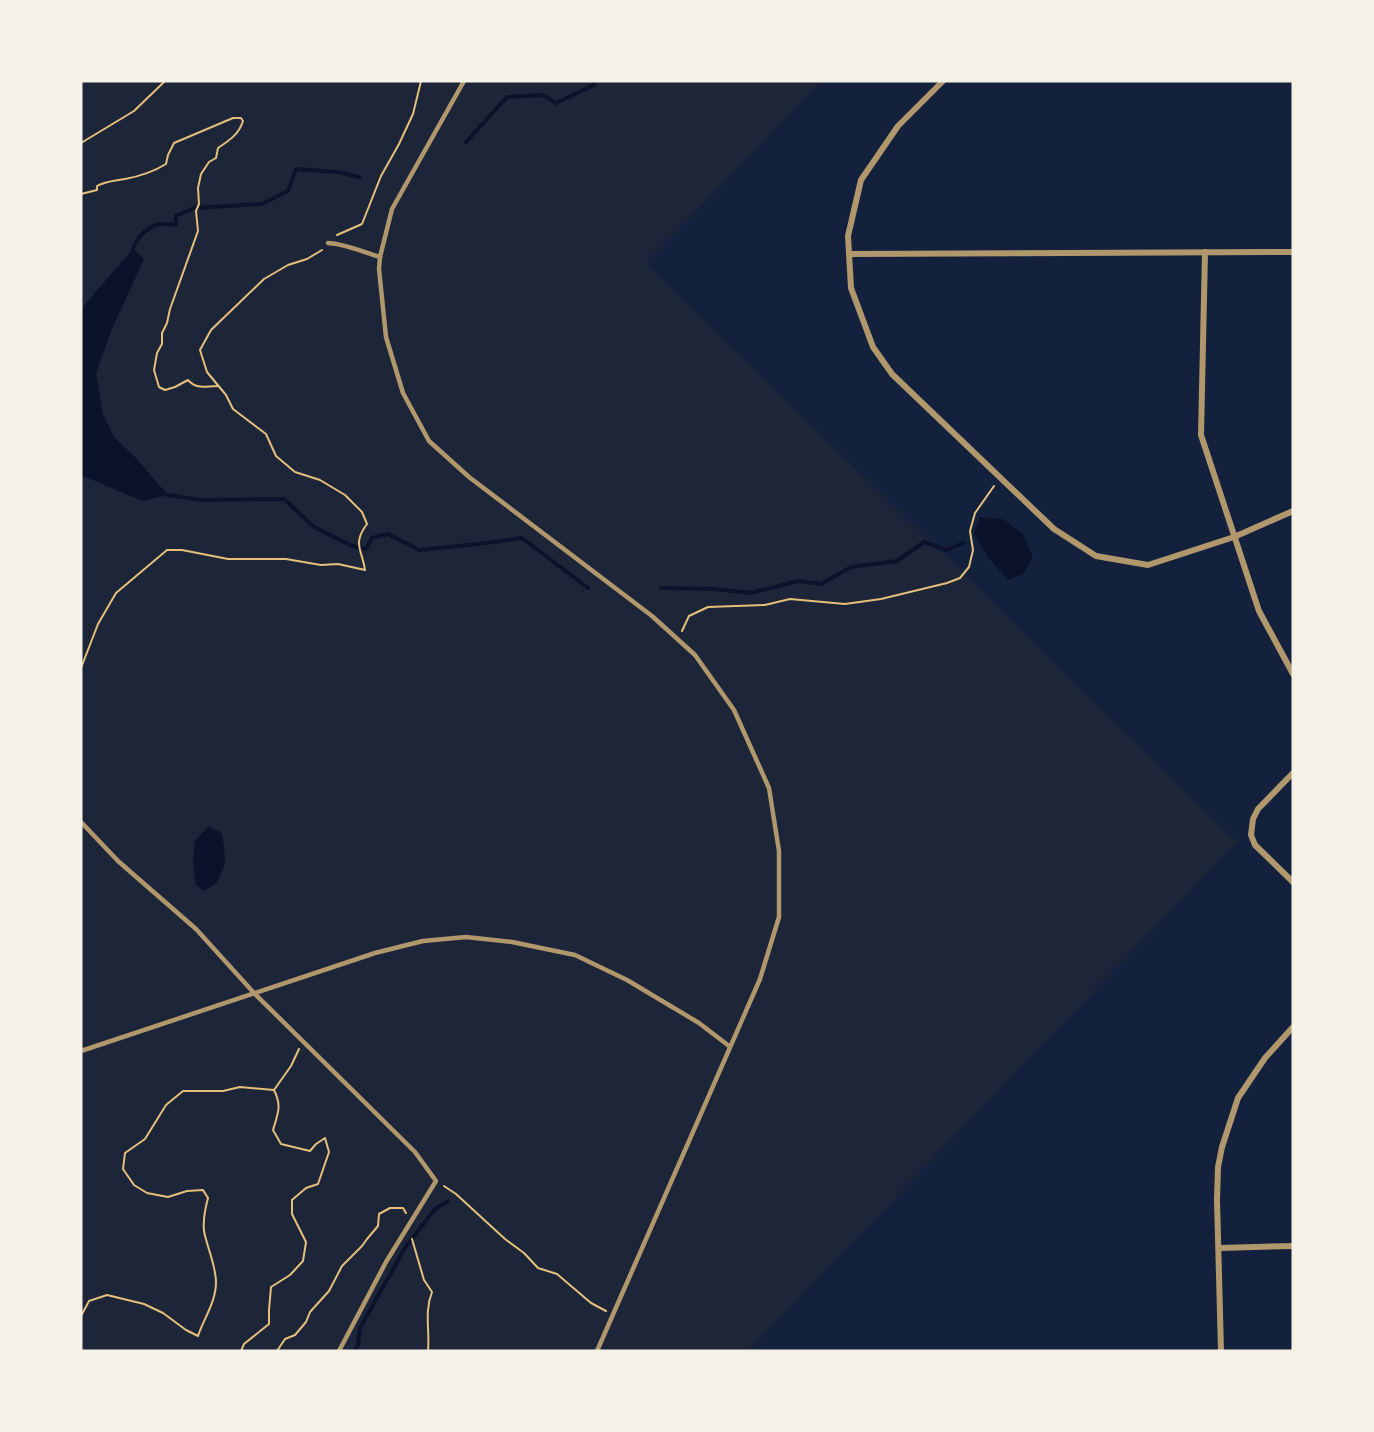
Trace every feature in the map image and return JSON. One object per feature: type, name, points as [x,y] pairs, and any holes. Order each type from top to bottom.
[{"type":"street","points":[[943,81],[898,126],[861,180],[848,236],[851,288],[873,347],[892,374],[1054,529],[1096,556],[1148,565],[1234,537],[1293,511]]},
{"type":"street","points":[[1205,252],[1201,435],[1259,611],[1293,674]]},
{"type":"street","points":[[849,254],[1293,252]]},
{"type":"street","points":[[1293,773],[1258,809],[1253,819],[1251,835],[1255,845],[1293,882]]},
{"type":"street","points":[[1221,1351],[1218,1167],[1222,1147],[1238,1098],[1280,1040],[1293,1028]]},
{"type":"street","points":[[1219,1248],[1293,1246]]},
{"type":"lane","points":[[464,81],[392,209],[380,257],[379,269],[386,337],[403,393],[429,441],[469,477],[652,616],[695,655],[734,710],[769,788],[779,851],[779,917],[760,979],[597,1351]]},
{"type":"lane","points":[[328,243],[340,244],[380,257]]},
{"type":"lane","points":[[81,822],[118,861],[196,929],[254,993],[415,1152],[436,1181],[386,1262],[339,1351]]},
{"type":"lane","points":[[81,1051],[375,953],[423,940],[466,937],[512,942],[575,955],[627,980],[699,1023],[729,1046]]},
{"type":"path","points":[[81,143],[134,111],[165,81]]},
{"type":"path","points":[[81,668],[98,624],[116,593],[167,550],[182,550],[228,559],[286,559],[321,565],[338,564],[364,570],[358,547],[360,533],[367,524],[362,512],[345,495],[320,480],[295,472],[276,456],[266,434],[233,410],[226,394],[207,372],[200,350],[212,330],[264,279],[322,249],[336,235],[362,224],[381,176],[412,114],[421,81]]},
{"type":"path","points":[[81,194],[97,190],[97,186],[105,182],[152,172],[166,164],[174,143],[233,118],[241,118],[243,121],[241,128],[232,139],[218,148],[216,158],[209,162],[201,174],[198,188],[199,204],[196,211],[198,231],[162,333],[162,344],[157,353],[154,370],[159,387],[165,390],[188,380],[193,386],[218,386]]},
{"type":"path","points":[[678,639],[689,616],[708,607],[765,605],[790,599],[845,604],[881,599],[947,584],[960,578],[969,567],[974,550],[970,531],[975,513],[1000,478]]},
{"type":"path","points":[[274,1090],[291,1066],[302,1041]]},
{"type":"path","points":[[81,1316],[89,1301],[106,1295],[144,1304],[163,1313],[198,1336],[213,1301],[216,1281],[204,1229],[208,1198],[203,1190],[187,1191],[168,1197],[147,1193],[134,1185],[123,1169],[125,1154],[145,1138],[166,1105],[183,1092],[240,1087],[274,1090]]},
{"type":"path","points":[[241,1351],[244,1344],[269,1324],[271,1287],[290,1275],[303,1261],[306,1242],[292,1214],[292,1200],[306,1188],[318,1184],[329,1152],[325,1138],[310,1151],[281,1144],[273,1130],[278,1113],[278,1099],[274,1090]]},
{"type":"path","points":[[436,1181],[456,1194],[505,1239],[524,1253],[538,1269],[558,1274],[591,1303],[612,1315]]},
{"type":"shaded area","points":[[81,81],[822,81],[646,263],[1237,842],[748,1351],[81,1351]]},
{"type":"shaded area","points":[[133,249],[144,259],[111,331],[96,373],[103,415],[115,438],[168,495],[142,501],[81,475],[81,309]]},
{"type":"shaded area","points":[[980,517],[1003,519],[1023,534],[1033,558],[1023,574],[1008,580],[987,556],[974,533]]},
{"type":"shaded area","points":[[209,826],[221,832],[225,864],[217,883],[204,891],[196,885],[193,863],[195,841]]},
{"type":"waterway","points":[[466,142],[507,97],[543,95],[556,103],[594,85],[595,81]]},
{"type":"waterway","points":[[133,249],[148,229],[158,224],[176,224],[176,216],[194,208],[262,204],[288,191],[296,169],[338,172],[360,177]]},
{"type":"waterway","points":[[168,495],[201,500],[284,499],[314,527],[352,546],[366,549],[372,538],[388,534],[419,550],[522,538],[588,588]]},
{"type":"waterway","points":[[661,588],[714,589],[751,593],[798,581],[821,584],[851,567],[897,561],[924,542],[947,550],[963,543]]},
{"type":"waterway","points":[[354,1351],[358,1345],[360,1328],[405,1248],[435,1209],[448,1201]]}]
